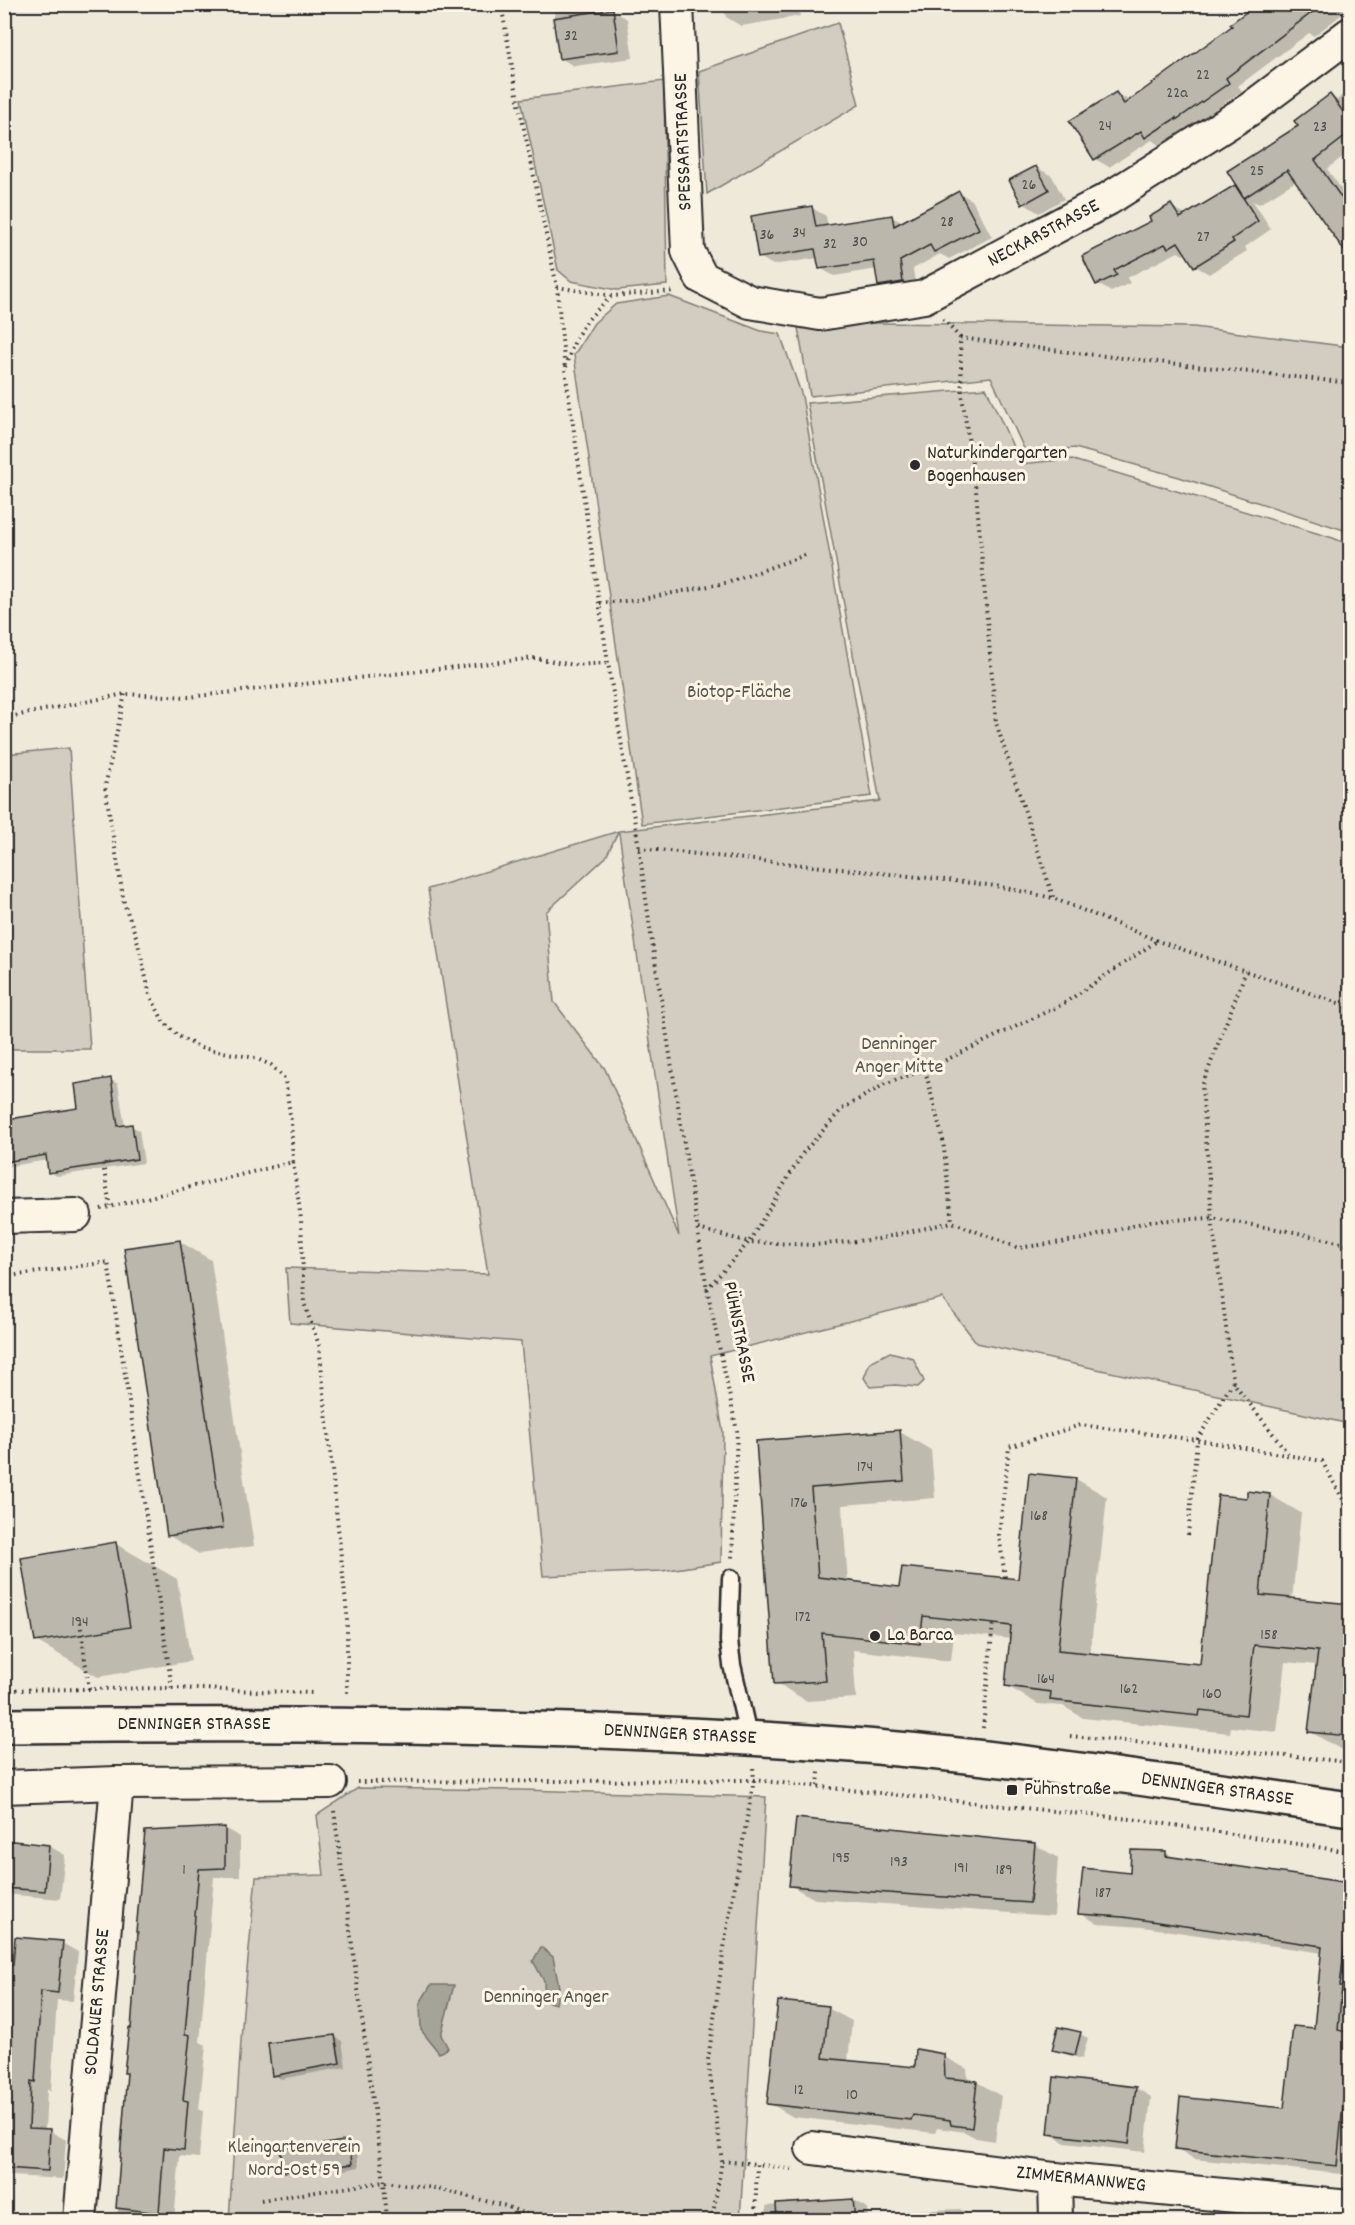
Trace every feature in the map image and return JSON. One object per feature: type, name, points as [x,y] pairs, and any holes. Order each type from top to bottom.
[{"type":"street","name":"SPESSARTSTRASSE","points":[[677,4],[688,251],[701,277]]},
{"type":"street","name":"NECKARSTRASSE","points":[[701,277],[750,302],[820,314],[924,297],[1108,199],[1250,109],[1350,34]]},
{"type":"street","points":[[4,1217],[75,1215]]},
{"type":"street","name":"DENNINGER STRASSE","points":[[4,1726],[248,1724],[537,1727],[750,1739],[854,1746],[1094,1772],[1350,1809]]},
{"type":"street","points":[[4,1787],[117,1783],[330,1782]]},
{"type":"street","name":"SOLDAUER STRASSE","points":[[80,2220],[117,1783]]},
{"type":"street","name":"ZIMMERMANNWEG","points":[[812,2148],[1055,2179],[1350,2207]]},
{"type":"street","points":[[1055,2179],[1056,2220]]},
{"type":"lane","points":[[731,1578],[729,1641],[732,1665],[750,1739]]},
{"type":"path","name":"PÜHNSTRASSE","points":[[501,4],[518,100],[557,286],[565,370],[608,663],[707,1289],[737,1431],[731,1578]]},
{"type":"path","points":[[557,286],[612,296],[673,292],[701,277]]},
{"type":"path","points":[[565,370],[572,344],[589,316],[612,296]]},
{"type":"path","points":[[924,297],[960,338],[962,396],[976,491],[996,723],[1053,898]]},
{"type":"path","points":[[960,338],[1350,383]]},
{"type":"path","points":[[600,603],[637,600],[730,582],[805,555]]},
{"type":"path","points":[[4,718],[125,694],[189,697],[535,658],[574,665],[608,663]]},
{"type":"path","points":[[125,694],[105,787],[124,903],[137,939],[150,995],[163,1021],[178,1036],[201,1048],[255,1058],[272,1065],[285,1079],[301,1219],[304,1303],[319,1345],[347,1614],[346,1694]]},
{"type":"path","points":[[639,848],[950,880],[996,886],[1053,898],[1158,940],[1350,1007]]},
{"type":"path","points":[[707,1289],[749,1242],[803,1153],[842,1108],[887,1083],[925,1070],[1063,1004],[1158,940]]},
{"type":"path","points":[[1246,971],[1202,1086],[1212,1218],[1233,1382],[1290,1456]]},
{"type":"path","points":[[925,1070],[943,1140],[952,1222]]},
{"type":"path","points":[[75,1215],[293,1162]]},
{"type":"path","points":[[103,1164],[110,1206]]},
{"type":"path","points":[[698,1229],[749,1242],[814,1245],[878,1239],[952,1222],[1018,1248],[1083,1239],[1150,1221],[1212,1218],[1294,1232],[1350,1245]]},
{"type":"path","points":[[4,1277],[108,1262],[172,1688]]},
{"type":"path","points":[[1188,1535],[1197,1440],[1233,1382]]},
{"type":"path","points":[[1005,1577],[999,1535],[1009,1447],[1081,1425],[1197,1440],[1322,1461],[1350,1512]]},
{"type":"path","points":[[80,1623],[89,1689]]},
{"type":"path","points":[[983,1728],[993,1623]]},
{"type":"path","points":[[712,2220],[722,2162],[708,2060],[726,1934],[754,1780],[750,1739]]},
{"type":"path","points":[[387,2220],[384,2182],[330,1782],[754,1780],[1140,1820],[1350,1852]]},
{"type":"path","points":[[722,2162],[757,2164]]},
{"type":"path","points":[[261,2200],[384,2182],[443,2190],[506,2206],[539,2220]]},
{"type":"green space","points":[[838,23],[859,105],[707,194],[699,71]]},
{"type":"green space","points":[[664,81],[667,285],[617,290],[571,281],[558,270],[521,99]]},
{"type":"green space","name":"Biotop-Fläche","points":[[669,296],[761,331],[780,334],[802,396],[872,796],[642,824],[574,355],[594,323],[616,304]]},
{"type":"green space","points":[[797,322],[1194,327],[1350,347],[1350,532],[1179,477],[1075,448],[1026,453],[991,377],[810,396]]},
{"type":"green space","name":"Denninger Anger Mitte","points":[[986,388],[1021,464],[1070,459],[1350,545],[1350,1424],[977,1343],[942,1298],[710,1356],[723,1432],[721,1562],[662,1571],[543,1576],[521,1342],[290,1323],[286,1268],[488,1274],[428,889],[619,831],[880,801],[807,403]],"holes":[[[619,833],[679,1236],[605,1069],[554,1002],[546,912],[606,857]]]},
{"type":"green space","points":[[69,748],[90,1049],[5,1049],[5,754]]},
{"type":"green space","points":[[890,1352],[913,1358],[924,1381],[918,1387],[895,1385],[870,1387],[864,1378],[870,1362]]},
{"type":"green space","name":"Denninger Anger","points":[[358,1788],[766,1797],[740,2220],[229,2220],[243,2011],[256,1877],[324,1875],[317,1815]]},
{"type":"shaded area","points":[[541,1947],[553,1957],[559,1987],[556,2004],[545,2001],[544,1981],[533,1961]]},
{"type":"shaded area","points":[[431,1985],[454,1985],[441,2035],[448,2048],[439,2053],[421,2030],[420,2003]]},
{"type":"building","points":[[1257,4],[1323,4],[1226,78],[1229,83],[1176,120],[1176,118],[1145,138],[1141,131],[1094,160],[1069,121],[1116,92],[1124,104],[1232,26],[1230,24]]},
{"type":"building","points":[[613,9],[619,51],[559,59],[553,18]]},
{"type":"building","points":[[1330,94],[1350,121],[1350,133],[1315,160],[1350,210],[1350,259],[1287,170],[1244,198],[1227,171],[1298,126],[1294,121]]},
{"type":"building","points":[[1036,166],[1049,190],[1022,205],[1009,180]]},
{"type":"building","points":[[1235,185],[1258,221],[1232,239],[1234,242],[1194,267],[1178,242],[1168,248],[1165,244],[1114,270],[1117,275],[1096,285],[1082,256],[1151,221],[1149,217],[1171,204],[1180,218]]},
{"type":"building","points":[[959,191],[979,229],[934,252],[930,245],[900,261],[903,282],[878,286],[874,261],[819,269],[815,249],[758,258],[751,216],[812,206],[816,227],[892,215],[894,226]]},
{"type":"building","points":[[111,1078],[118,1126],[132,1124],[137,1159],[48,1173],[46,1155],[4,1162],[4,1120],[78,1108],[75,1084]]},
{"type":"building","points":[[180,1240],[223,1528],[167,1536],[124,1248]]},
{"type":"building","points":[[900,1430],[904,1481],[811,1488],[818,1577],[899,1587],[902,1567],[1018,1579],[1029,1473],[1076,1478],[1058,1650],[1200,1664],[1218,1495],[1247,1498],[1247,1491],[1270,1494],[1260,1595],[1350,1604],[1349,1736],[1308,1732],[1318,1651],[1254,1645],[1246,1715],[1200,1710],[1199,1716],[1050,1700],[1051,1692],[1005,1686],[1011,1626],[923,1616],[920,1644],[822,1633],[826,1681],[774,1684],[756,1441]]},
{"type":"building","points":[[116,1542],[130,1627],[35,1642],[21,1558]]},
{"type":"building","points":[[796,1818],[1035,1843],[1030,1903],[789,1886]]},
{"type":"building","points":[[225,1827],[225,1868],[199,1869],[185,2034],[190,2035],[183,2100],[188,2101],[184,2150],[164,2148],[159,2213],[116,2208],[127,2073],[124,2073],[129,2028],[131,2029],[138,1932],[136,1932],[145,1831]]},
{"type":"building","points":[[4,1840],[49,1845],[45,1891],[4,1888]]},
{"type":"building","points":[[1131,1850],[1166,1851],[1166,1856],[1350,1883],[1338,2030],[1350,2033],[1337,2166],[1175,2149],[1180,2097],[1284,2108],[1293,2026],[1314,2028],[1322,1946],[1123,1917],[1078,1914],[1083,1868],[1130,1873]]},
{"type":"building","points":[[15,1937],[63,1941],[58,1993],[41,1991],[35,2082],[31,2081],[29,2128],[50,2129],[48,2171],[4,2168],[4,1964],[13,1965]]},
{"type":"building","points":[[778,2001],[829,2006],[823,2058],[915,2067],[916,2049],[944,2054],[945,2078],[977,2081],[972,2128],[951,2125],[950,2120],[913,2115],[911,2120],[767,2104]]},
{"type":"building","points":[[1058,2027],[1081,2032],[1075,2055],[1052,2050]]},
{"type":"building","points":[[335,2035],[340,2063],[272,2076],[268,2043]]},
{"type":"building","points":[[1054,2077],[1136,2087],[1129,2144],[1048,2134]]},
{"type":"building","points":[[349,2140],[352,2164],[284,2172],[280,2149]]},
{"type":"building","points":[[853,2199],[855,2220],[777,2220],[776,2204]]},
{"type":"place","name":"Naturkindergarten Bogenhausen","points":[[915,465]]},
{"type":"place","name":"La Barca","points":[[875,1636]]},
{"type":"place","name":"Pühnstraße","points":[[1012,1790]]},
{"type":"park label","name":"Kleingartenverein Nord-Ost 59","points":[[294,2160]]}]
